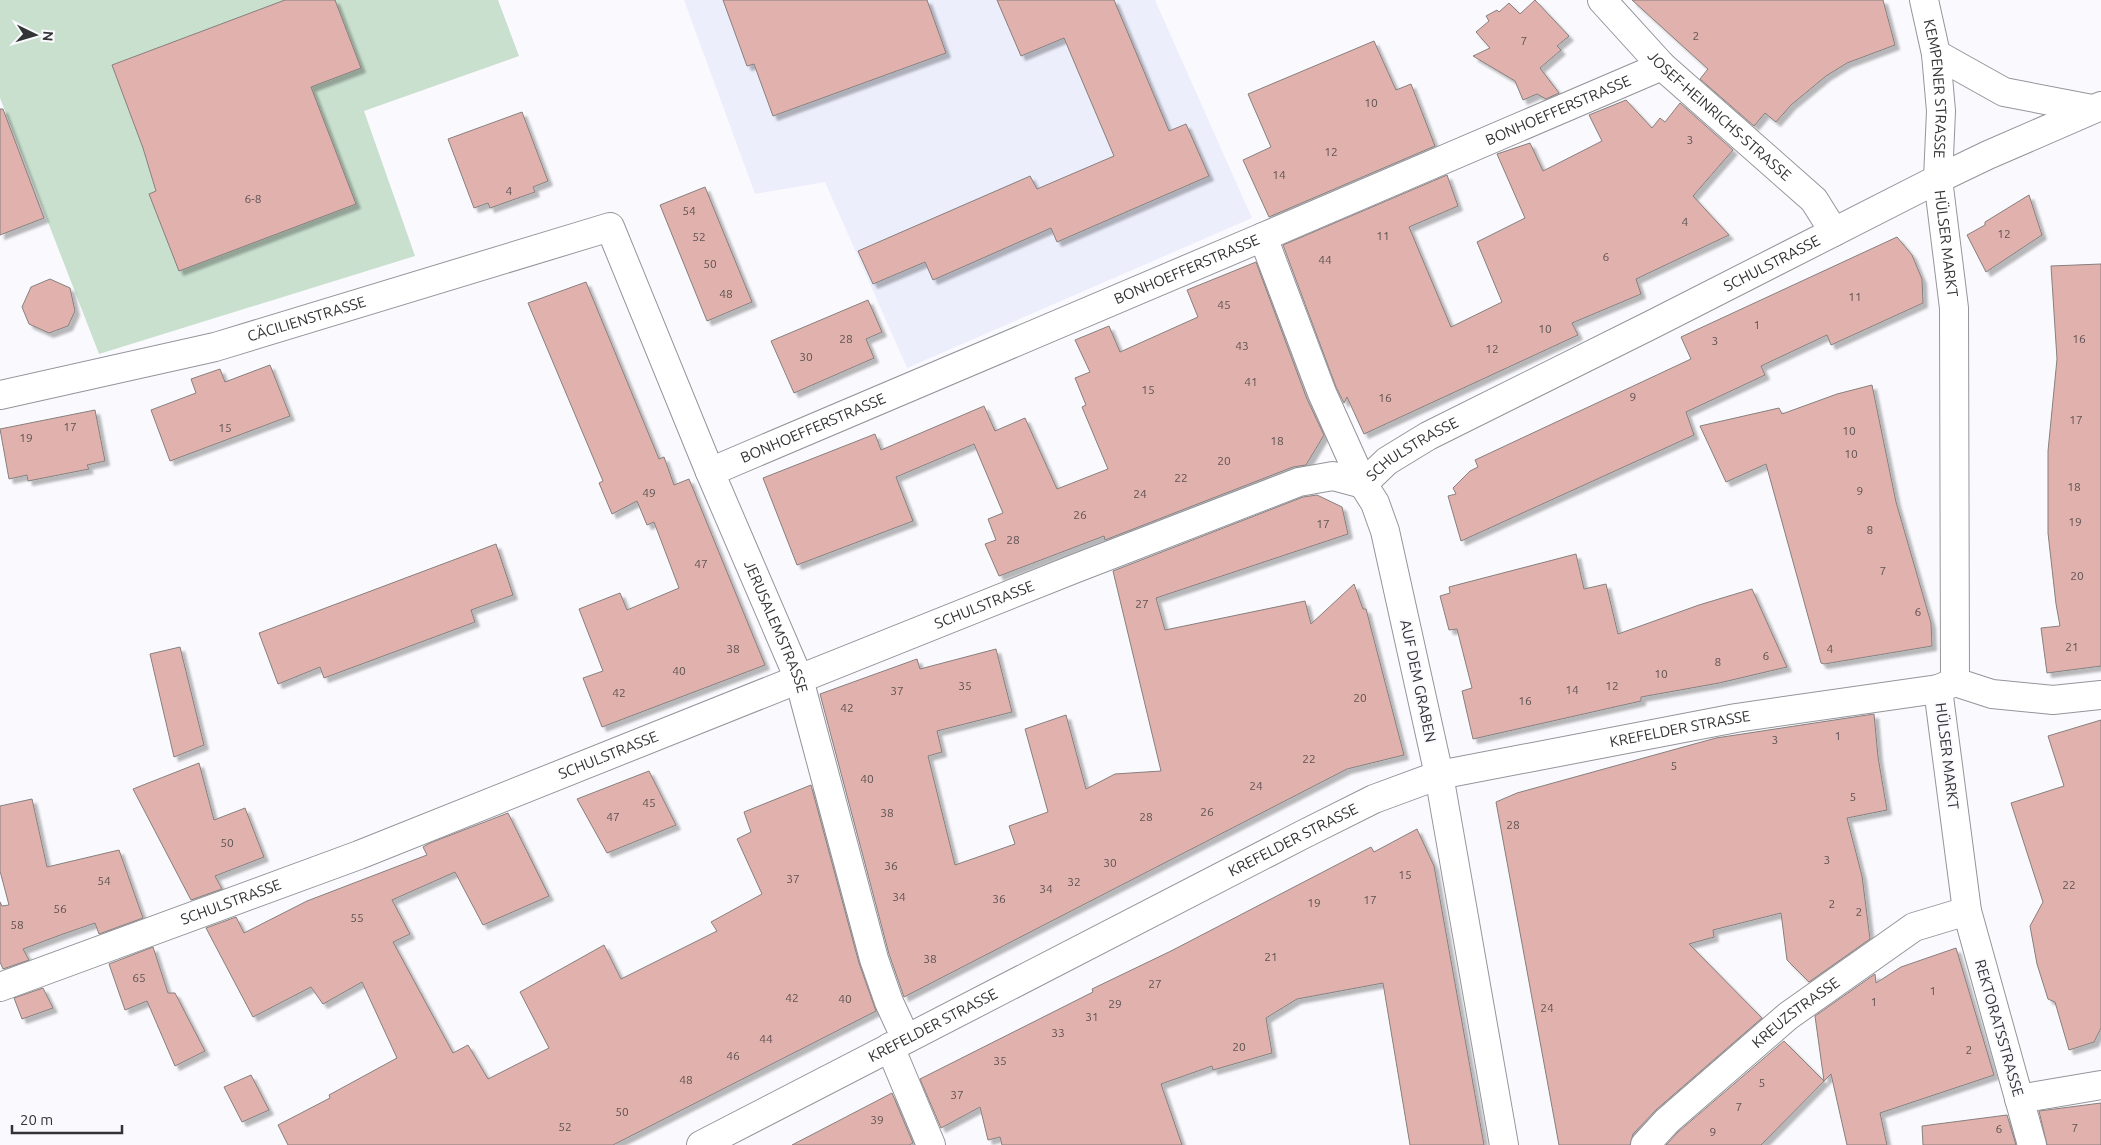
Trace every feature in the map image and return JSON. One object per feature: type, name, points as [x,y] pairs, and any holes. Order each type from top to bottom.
[{"type":"street","name":"JOSEF-HEINRICHS-STRASSE","points":[[1602,0],[1662,66],[1814,200],[1834,232]]},
{"type":"street","name":"KEMPENER STRASSE","points":[[1924,0],[1936,54],[1941,111],[1938,179]]},
{"type":"street","points":[[1936,54],[2004,92],[2096,108]]},
{"type":"street","name":"BONHOEFFERSTRASSE","points":[[710,472],[1662,66]]},
{"type":"street","name":"SCHULSTRASSE","points":[[0,987],[359,855],[798,679],[1299,482],[1333,476],[1363,484],[1387,461],[1428,436],[1938,179],[2096,108]]},
{"type":"street","name":"HÜLSER MARKT","points":[[1938,179],[1954,308],[1947,685],[1967,911]]},
{"type":"street","name":"CÄCILIENSTRASSE","points":[[0,395],[215,347],[610,227]]},
{"type":"street","name":"JERUSALEMSTRASSE","points":[[610,227],[710,472],[798,679],[874,960],[889,1002],[898,1043],[931,1145]]},
{"type":"street","name":"AUF DEM GRABEN","points":[[1264,237],[1322,393],[1363,484],[1375,503],[1385,531],[1439,775],[1504,1145]]},
{"type":"street","name":"HÜLSER MARKT","points":[[1947,685],[1992,694],[2054,700],[2101,695]]},
{"type":"street","name":"KREFELDER STRASSE","points":[[701,1145],[1365,803],[1439,775],[1736,718],[1947,685]]},
{"type":"street","name":"REKTORATSSTRASSE","points":[[1967,911],[2032,1145]]},
{"type":"street","name":"KREUZSTRASSE","points":[[1646,1145],[1667,1121],[1788,1016],[1914,927],[1967,911]]},
{"type":"street","points":[[2019,1099],[2101,1085]]},
{"type":"shaded area","points":[[684,0],[1155,0],[1252,218],[907,368],[825,182],[755,194]]},
{"type":"green space","points":[[0,0],[498,0],[519,56],[364,111],[415,256],[99,354],[0,98]]},
{"type":"building","points":[[285,0],[335,0],[361,68],[311,87],[356,204],[179,271],[149,194],[156,191],[143,148],[112,65]]},
{"type":"building","points":[[723,0],[927,0],[946,53],[773,116],[754,64],[747,66]]},
{"type":"building","points":[[997,0],[1114,0],[1169,131],[1186,124],[1209,176],[1057,242],[1051,228],[933,280],[925,262],[873,284],[858,251],[1030,176],[1037,189],[1114,156],[1064,38],[1021,56]]},
{"type":"building","points":[[1535,0],[1569,36],[1557,46],[1561,50],[1540,68],[1559,93],[1546,99],[1537,94],[1523,100],[1515,81],[1473,56],[1490,48],[1476,32],[1489,21],[1486,16],[1497,10],[1499,12],[1509,3],[1520,14]]},
{"type":"building","points":[[1632,0],[1883,0],[1895,45],[1847,63],[1826,76],[1791,105],[1776,122],[1765,113],[1754,126],[1700,79],[1708,69]]},
{"type":"building","points":[[1374,41],[1396,90],[1411,84],[1435,146],[1269,217],[1243,160],[1271,147],[1248,94]]},
{"type":"building","points":[[1626,100],[1652,128],[1660,118],[1665,122],[1680,103],[1733,150],[1693,196],[1729,235],[1636,279],[1641,294],[1572,323],[1578,335],[1364,434],[1347,397],[1344,403],[1336,387],[1283,245],[1447,175],[1458,206],[1409,227],[1451,327],[1502,302],[1477,242],[1525,218],[1497,154],[1530,143],[1543,171],[1602,141],[1589,115]]},
{"type":"building","points":[[0,109],[3,109],[44,218],[0,235]]},
{"type":"building","points":[[522,112],[548,181],[533,187],[535,192],[490,208],[488,203],[474,208],[448,139]]},
{"type":"building","points":[[705,187],[752,302],[707,321],[660,205]]},
{"type":"building","points":[[2029,195],[2042,235],[1986,272],[1967,235]]},
{"type":"building","points":[[1897,237],[1912,255],[1922,279],[1923,303],[1831,345],[1827,335],[1761,366],[1765,375],[1686,412],[1694,435],[1461,541],[1448,496],[1456,494],[1453,488],[1470,471],[1478,467],[1475,460],[1691,359],[1681,337]]},
{"type":"building","points":[[1256,262],[1307,399],[1324,435],[1306,465],[1293,467],[1105,540],[1104,536],[999,576],[985,544],[996,540],[988,519],[1003,513],[974,444],[896,477],[913,521],[797,565],[763,478],[875,434],[881,450],[984,406],[995,431],[1025,418],[1057,489],[1108,469],[1082,407],[1086,405],[1075,378],[1090,372],[1075,340],[1109,326],[1120,352],[1198,317],[1187,290]]},
{"type":"building","points":[[2101,264],[2101,666],[2047,673],[2041,628],[2060,626],[2048,533],[2048,451],[2057,359],[2051,266]]},
{"type":"building","points":[[50,279],[70,288],[75,311],[68,326],[49,333],[29,324],[22,307],[31,287]]},
{"type":"building","points":[[586,282],[659,459],[664,457],[674,485],[689,479],[765,665],[602,727],[583,678],[603,671],[579,609],[620,593],[627,610],[679,588],[654,522],[647,525],[637,501],[612,514],[599,483],[603,481],[528,303]]},
{"type":"building","points":[[868,300],[882,332],[866,339],[874,358],[794,393],[771,341]]},
{"type":"building","points":[[270,365],[290,416],[170,461],[151,410],[196,393],[191,379],[220,369],[225,382]]},
{"type":"building","points":[[1872,385],[1896,502],[1931,623],[1932,646],[1824,664],[1821,663],[1766,464],[1726,482],[1700,426],[1779,408],[1782,414],[1837,394]]},
{"type":"building","points":[[95,410],[105,461],[87,465],[89,469],[28,481],[27,475],[9,479],[0,429]]},
{"type":"building","points":[[1317,495],[1342,507],[1348,534],[1156,598],[1165,630],[1305,601],[1311,624],[1354,584],[1363,609],[1366,609],[1404,755],[1347,769],[904,997],[889,954],[820,694],[917,659],[920,669],[996,649],[1012,712],[937,731],[942,752],[928,756],[955,865],[1015,844],[1009,826],[1048,812],[1025,729],[1066,715],[1086,789],[1115,774],[1161,771],[1113,571],[1303,497]]},
{"type":"building","points":[[496,544],[513,595],[471,610],[475,622],[324,678],[320,667],[278,684],[259,633]]},
{"type":"building","points":[[1576,554],[1584,589],[1606,584],[1618,634],[1699,605],[1752,589],[1787,667],[1719,683],[1641,697],[1641,701],[1473,739],[1462,691],[1472,688],[1457,629],[1449,630],[1440,596],[1450,593],[1449,587]]},
{"type":"building","points":[[180,647],[204,745],[174,757],[150,654]]},
{"type":"building","points":[[1874,714],[1878,757],[1887,810],[1847,818],[1862,876],[1870,939],[1809,982],[1787,960],[1781,913],[1713,930],[1714,937],[1689,944],[1762,1018],[1657,1109],[1633,1134],[1630,1145],[1559,1145],[1496,802],[1517,793],[1716,738]]},
{"type":"building","points":[[2101,720],[2101,1028],[2094,1042],[2069,1050],[2055,1002],[2048,999],[2037,964],[2030,926],[2043,902],[2011,803],[2064,786],[2048,736]]},
{"type":"building","points":[[199,763],[214,820],[245,808],[264,857],[215,876],[222,889],[191,900],[133,789]]},
{"type":"building","points":[[649,771],[676,825],[607,853],[577,799]]},
{"type":"building","points":[[811,785],[859,963],[876,1011],[613,1145],[288,1145],[278,1125],[330,1098],[329,1095],[397,1058],[362,982],[323,1004],[311,987],[253,1017],[206,928],[236,917],[244,933],[307,901],[427,855],[423,847],[430,843],[508,813],[549,896],[483,925],[455,872],[392,900],[410,934],[393,942],[453,1053],[468,1045],[488,1079],[549,1048],[520,992],[604,945],[621,979],[717,931],[711,922],[762,894],[737,839],[751,832],[744,812]]},
{"type":"building","points":[[32,799],[47,867],[119,850],[143,918],[99,934],[95,923],[63,934],[23,949],[29,960],[3,969],[0,962],[0,902],[2,906],[9,905],[0,871],[0,806]]},
{"type":"building","points":[[1417,829],[1434,866],[1484,1145],[1410,1145],[1383,983],[1297,999],[1266,1018],[1272,1053],[1213,1070],[1212,1066],[1161,1084],[1182,1145],[1002,1145],[1000,1137],[988,1140],[980,1107],[941,1128],[920,1079],[1093,992],[1092,989],[1171,951],[1371,847],[1374,852]]},
{"type":"building","points":[[153,947],[168,993],[175,993],[205,1051],[175,1066],[147,1001],[125,1010],[109,964]]},
{"type":"building","points":[[1956,948],[1994,1075],[1880,1113],[1887,1145],[1847,1145],[1831,1074],[1761,1145],[1666,1145],[1678,1132],[1784,1041],[1824,1081],[1815,1016],[1875,974],[1876,983],[1901,967]]},
{"type":"building","points":[[43,988],[53,1008],[22,1019],[14,998]]},
{"type":"building","points":[[251,1075],[269,1110],[242,1122],[224,1087]]},
{"type":"building","points":[[892,1093],[913,1143],[909,1145],[792,1145]]},
{"type":"building","points":[[2101,1103],[2101,1145],[2047,1145],[2039,1111]]},
{"type":"building","points":[[2007,1115],[2016,1145],[1923,1145],[1922,1126]]}]
